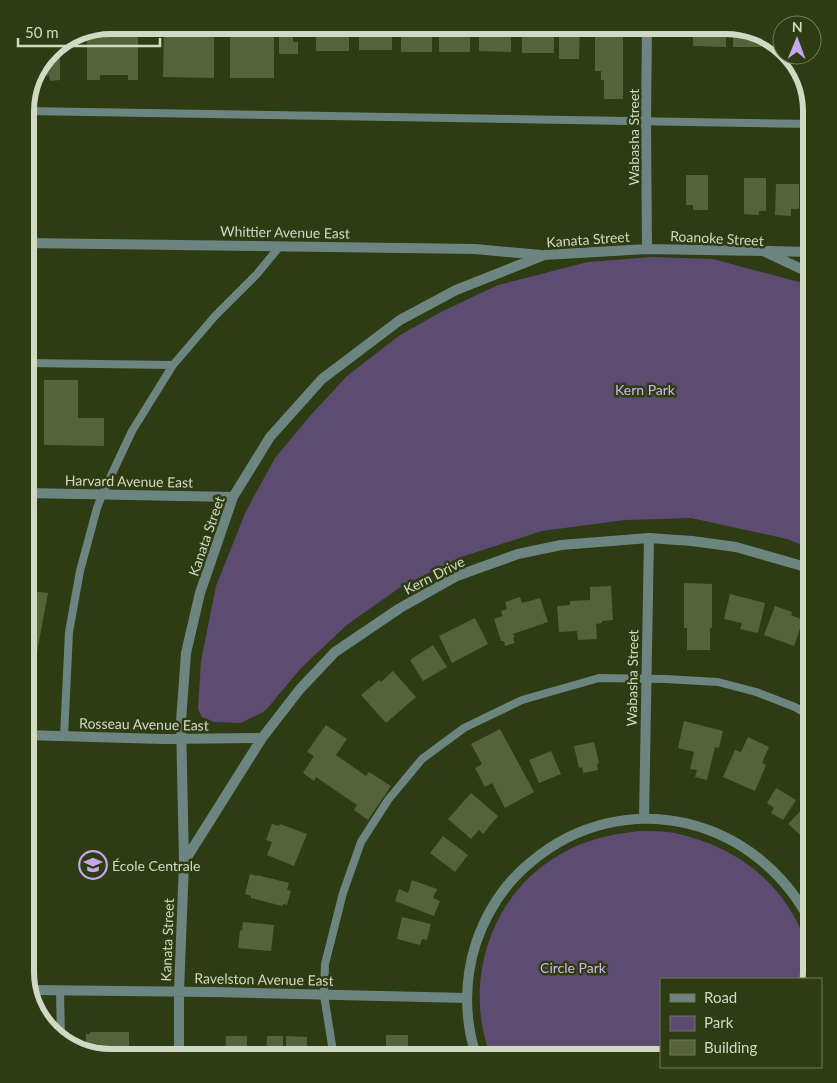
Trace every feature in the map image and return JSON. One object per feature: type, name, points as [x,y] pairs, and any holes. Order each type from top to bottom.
[{"type":"street","name":"Wabasha Street","points":[[647,34],[647,249]]},
{"type":"street","name":"Whittier Avenue East","points":[[34,243],[476,249],[544,255]]},
{"type":"street","name":"Roanoke Street","points":[[647,249],[763,251],[803,270]]},
{"type":"street","name":"Kanata Street","points":[[178,1049],[184,863],[181,720],[186,653],[200,593],[233,497],[270,437],[322,379],[400,320],[456,290],[544,255],[647,249]]},
{"type":"street","points":[[763,251],[803,252]]},
{"type":"street","name":"Harvard Avenue East","points":[[34,493],[233,497]]},
{"type":"street","name":"Wabasha Street","points":[[644,819],[649,538]]},
{"type":"street","name":"Kern Drive","points":[[184,863],[262,738],[300,689],[335,652],[400,608],[457,576],[518,554],[561,545],[649,538],[736,547],[803,567]]},
{"type":"street","name":"Rosseau Avenue East","points":[[34,736],[181,739],[262,738]]},
{"type":"street","points":[[474,1049],[470,1033],[467,998],[470,965],[479,934],[503,891],[525,867],[551,847],[580,832],[612,823],[644,819],[689,824],[717,833],[744,847],[768,865],[788,886],[803,908]]},
{"type":"street","name":"Ravelston Avenue East","points":[[36,990],[179,991],[467,998]]},
{"type":"lane","points":[[34,111],[803,124]]},
{"type":"lane","points":[[64,736],[69,632],[80,571],[102,495],[132,431],[173,365],[215,316],[258,274],[280,246]]},
{"type":"lane","points":[[34,363],[173,365]]},
{"type":"lane","points":[[333,1049],[324,994],[325,964],[343,892],[361,842],[388,800],[422,759],[464,728],[522,700],[599,678],[646,678],[718,682],[756,692],[803,712]]},
{"type":"lane","points":[[60,990],[61,1031]]},
{"type":"green space","name":"Kern Park","points":[[652,257],[713,259],[803,284],[803,545],[787,539],[691,518],[625,520],[542,531],[461,557],[402,586],[348,624],[301,668],[265,711],[241,723],[214,722],[202,717],[198,709],[201,661],[216,586],[246,511],[275,458],[310,416],[347,376],[400,335],[441,312],[498,285],[588,262]]},
{"type":"green space","name":"Circle Park","points":[[640,831],[675,833],[695,838],[714,846],[749,865],[778,893],[790,909],[803,934],[803,978],[660,978],[660,1049],[488,1049],[481,1018],[482,969],[496,924],[508,903],[523,884],[561,854],[599,838]]},
{"type":"building","points":[[138,34],[138,80],[128,80],[128,75],[100,75],[100,80],[87,80],[87,38],[96,35]]},
{"type":"building","points":[[164,34],[214,34],[214,78],[163,77]]},
{"type":"building","points":[[230,34],[274,34],[274,78],[230,78]]},
{"type":"building","points":[[279,34],[293,34],[293,42],[298,42],[298,54],[279,54]]},
{"type":"building","points":[[316,34],[349,34],[349,51],[316,51]]},
{"type":"building","points":[[359,34],[392,34],[392,50],[359,50]]},
{"type":"building","points":[[401,34],[432,34],[432,52],[401,52]]},
{"type":"building","points":[[439,34],[470,34],[470,52],[439,52]]},
{"type":"building","points":[[479,34],[511,34],[511,52],[479,51]]},
{"type":"building","points":[[522,34],[554,34],[554,53],[522,53]]},
{"type":"building","points":[[559,34],[580,34],[579,59],[559,59]]},
{"type":"building","points":[[595,34],[623,34],[623,99],[604,99],[604,80],[601,80],[601,71],[595,71]]},
{"type":"building","points":[[693,34],[726,34],[726,47],[693,46]]},
{"type":"building","points":[[733,34],[751,38],[766,45],[766,47],[733,47]]},
{"type":"building","points":[[60,53],[60,80],[50,81],[49,75],[43,75]]},
{"type":"building","points":[[686,175],[708,175],[708,210],[693,210],[693,205],[686,205]]},
{"type":"building","points":[[744,178],[766,178],[766,211],[759,211],[759,215],[744,214]]},
{"type":"building","points":[[776,184],[799,184],[799,209],[791,209],[791,216],[775,215]]},
{"type":"building","points":[[44,380],[78,380],[78,418],[104,418],[104,446],[44,445]]},
{"type":"building","points":[[684,583],[712,584],[710,650],[687,650],[687,628],[684,628]]},
{"type":"building","points":[[611,586],[613,620],[602,621],[602,623],[596,624],[597,639],[578,640],[577,631],[559,632],[557,606],[570,605],[570,601],[590,600],[590,587]]},
{"type":"building","points":[[34,591],[48,593],[34,668]]},
{"type":"building","points":[[730,594],[765,603],[758,633],[740,629],[742,623],[724,619]]},
{"type":"building","points":[[520,597],[522,603],[540,598],[548,622],[513,634],[515,643],[505,646],[504,641],[501,641],[494,619],[503,616],[501,611],[507,609],[505,602]]},
{"type":"building","points":[[775,606],[792,612],[791,615],[803,620],[794,646],[764,635]]},
{"type":"building","points":[[475,618],[488,644],[452,663],[439,636]]},
{"type":"building","points":[[433,645],[447,667],[423,681],[410,660]]},
{"type":"building","points":[[393,671],[416,697],[386,723],[361,695],[379,680],[381,682]]},
{"type":"building","points":[[684,721],[723,731],[719,748],[715,747],[707,780],[695,777],[697,770],[690,769],[694,752],[678,748]]},
{"type":"building","points":[[326,725],[347,739],[336,755],[366,776],[369,772],[391,786],[368,820],[354,810],[357,805],[316,777],[314,781],[303,773],[314,756],[307,752]]},
{"type":"building","points":[[500,729],[534,792],[505,808],[492,783],[485,787],[475,768],[482,764],[471,744]]},
{"type":"building","points":[[748,737],[769,747],[762,763],[766,765],[755,791],[723,777],[735,750],[741,752]]},
{"type":"building","points":[[594,742],[599,763],[597,764],[598,770],[583,773],[582,767],[579,768],[574,746]]},
{"type":"building","points":[[551,751],[561,774],[539,783],[529,760]]},
{"type":"building","points":[[776,788],[796,800],[783,820],[771,813],[774,808],[767,803]]},
{"type":"building","points":[[471,793],[498,816],[483,834],[479,830],[471,839],[448,819]]},
{"type":"building","points":[[803,808],[803,837],[788,824]]},
{"type":"building","points":[[272,824],[279,826],[280,824],[307,834],[294,866],[267,855],[272,842],[266,840]]},
{"type":"building","points":[[443,836],[468,855],[455,872],[430,853]]},
{"type":"building","points":[[250,874],[289,883],[287,890],[291,891],[287,905],[283,904],[282,906],[251,898],[251,896],[245,894]]},
{"type":"building","points":[[412,880],[437,889],[433,898],[440,901],[434,916],[395,901],[399,889],[408,893]]},
{"type":"building","points":[[402,917],[431,924],[427,940],[422,939],[420,945],[397,939]]},
{"type":"building","points":[[243,922],[274,925],[271,951],[238,948]]},
{"type":"building","points":[[90,1032],[129,1032],[129,1049],[101,1049],[99,1049],[99,1044],[86,1044],[86,1034],[90,1034]]},
{"type":"building","points":[[386,1035],[408,1035],[408,1049],[386,1049]]},
{"type":"building","points":[[226,1036],[247,1036],[247,1049],[225,1049]]},
{"type":"building","points":[[267,1036],[283,1036],[283,1049],[266,1049]]},
{"type":"building","points":[[286,1036],[307,1037],[307,1049],[286,1049]]},
{"type":"place","name":"École Centrale","points":[[93,865]]}]
